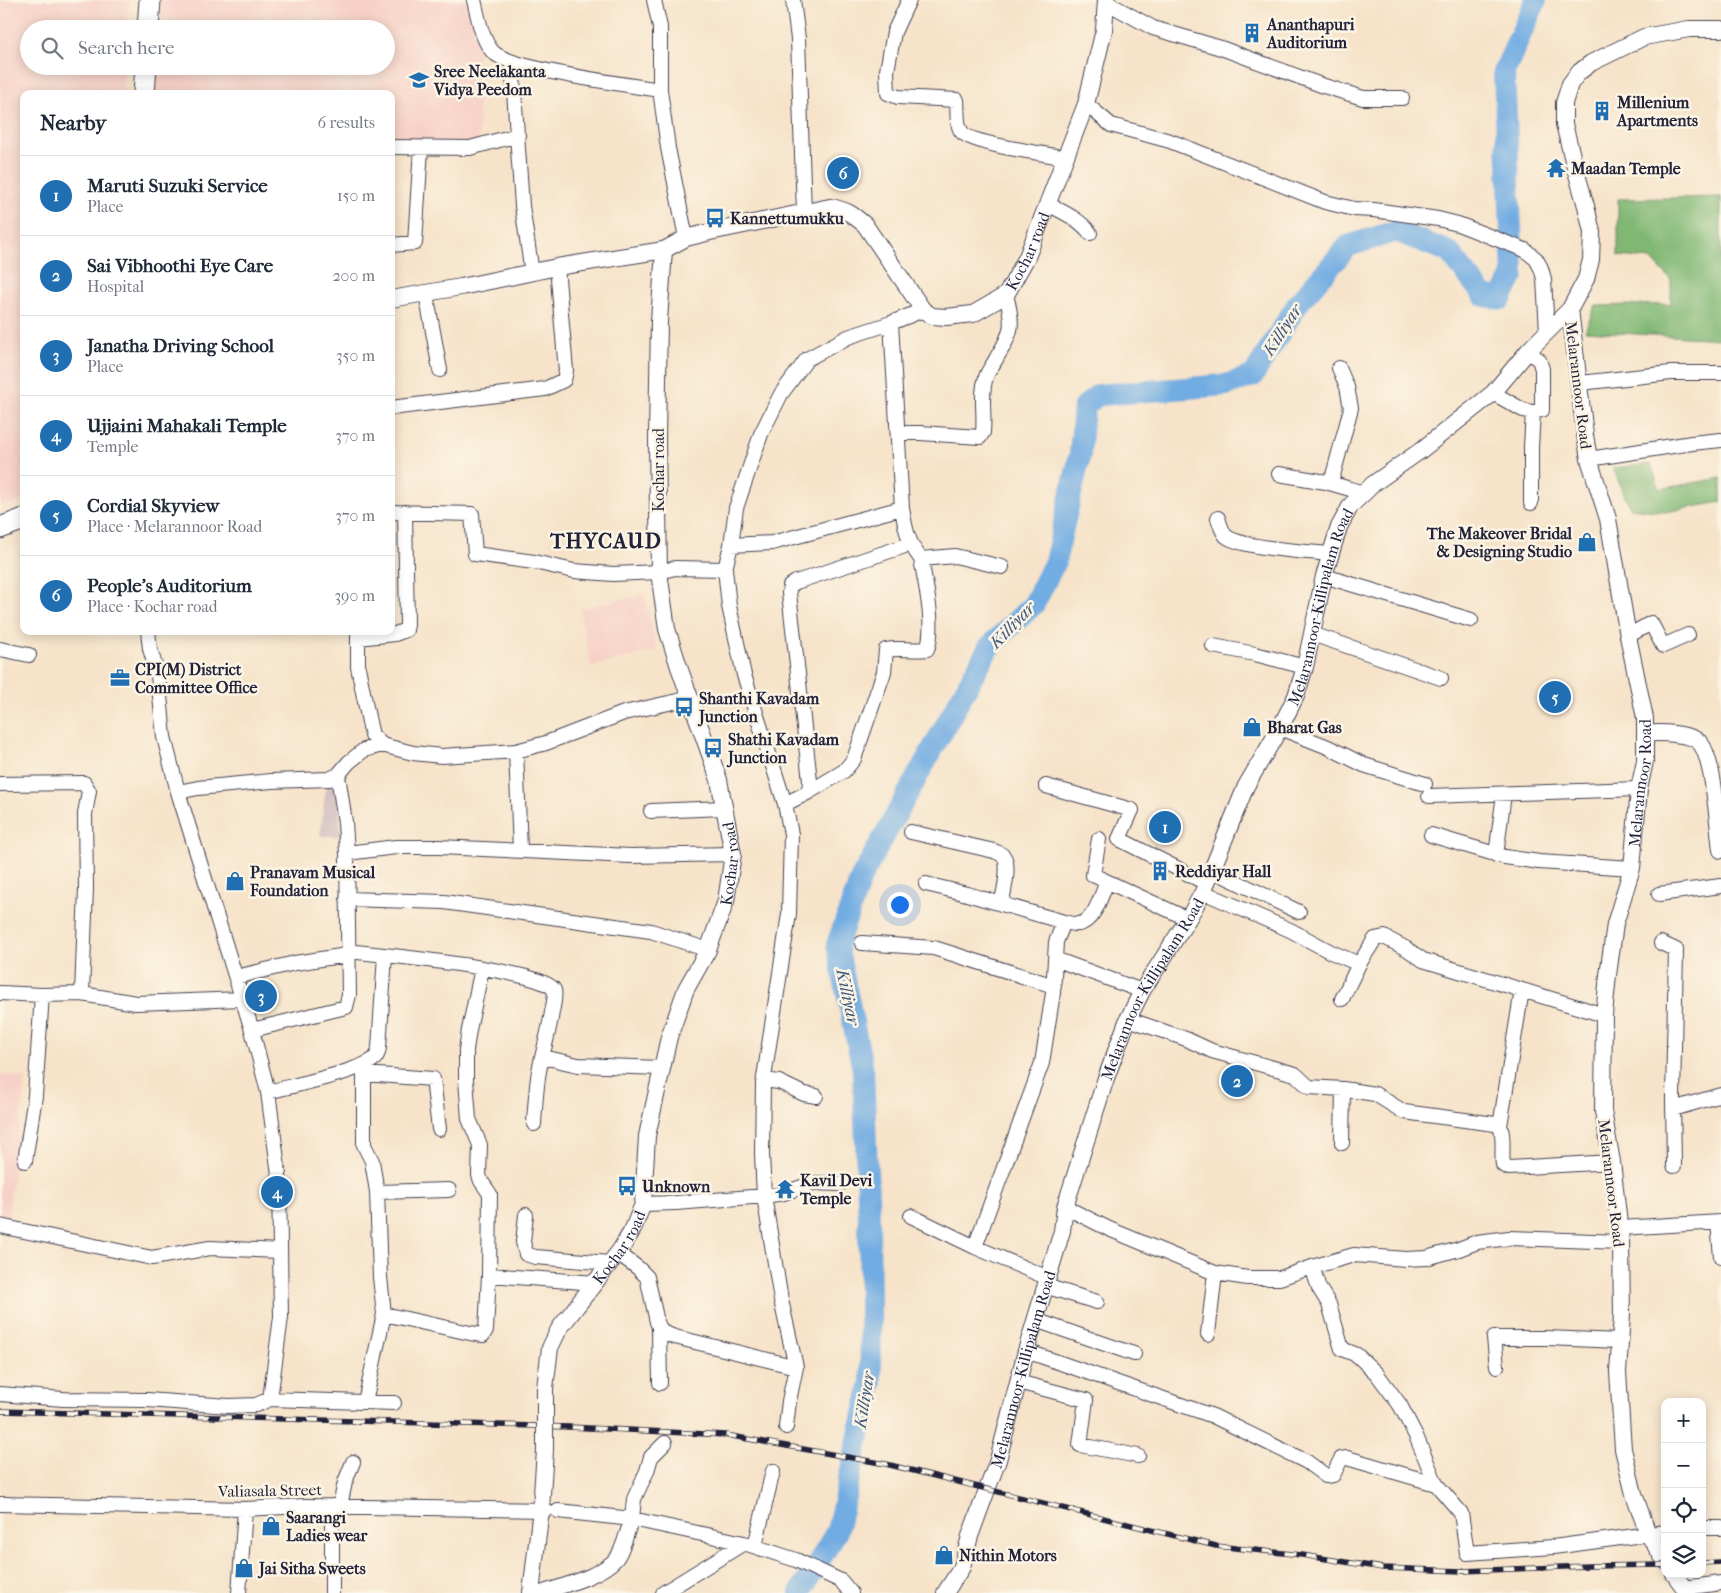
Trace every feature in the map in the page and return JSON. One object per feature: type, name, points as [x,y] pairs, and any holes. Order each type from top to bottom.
[{"type":"main road","points":[[149,20],[150,0]]},
{"type":"main road","points":[[144,90],[145,75]]},
{"type":"main road","points":[[0,528],[20,520]]},
{"type":"street","points":[[474,0],[481,27],[489,47],[492,52],[501,58],[560,74],[660,90]]},
{"type":"street","points":[[654,0],[660,27],[660,90],[668,148],[686,238]]},
{"type":"street","points":[[792,0],[798,39],[804,213]]},
{"type":"street","points":[[908,0],[894,32],[887,71],[888,93],[898,97],[957,100],[959,126],[962,133],[970,138],[988,144],[1066,158]]},
{"type":"street","points":[[1106,1],[1153,28],[1221,48],[1321,86],[1363,98],[1402,98]]},
{"type":"street","name":"Kochar road","points":[[923,310],[932,316],[946,317],[972,314],[1006,295],[1027,257],[1086,104],[1104,30],[1106,1]]},
{"type":"street","name":"Melarannoor Road","points":[[1661,1555],[1648,1534],[1634,1494],[1623,1449],[1618,1372],[1622,1315],[1621,1235],[1612,1162],[1603,1111],[1604,1015],[1608,975],[1615,924],[1632,868],[1639,789],[1645,761],[1645,718],[1628,636],[1608,519],[1589,459],[1570,309],[1586,279],[1591,260],[1592,232],[1564,124],[1564,103],[1570,84],[1578,73],[1592,63],[1644,37],[1689,29],[1721,29]]},
{"type":"street","points":[[512,62],[522,206],[532,273]]},
{"type":"street","points":[[1086,104],[1111,125],[1170,140],[1325,202],[1354,209],[1438,219],[1458,224],[1525,250],[1536,260],[1541,268],[1544,280],[1547,331]]},
{"type":"street","points":[[395,147],[470,148],[518,134]]},
{"type":"street","points":[[395,245],[415,243],[421,148]]},
{"type":"street","points":[[1048,204],[1074,218],[1090,233]]},
{"type":"street","points":[[395,298],[557,267],[664,250],[686,238],[830,207],[844,209],[865,225],[923,310],[892,323],[848,337],[807,359],[781,394],[761,434],[736,508],[725,569],[728,606],[744,675],[784,804],[791,834],[789,914],[764,1080],[762,1154],[764,1196],[796,1368],[786,1428]]},
{"type":"street","name":"Kochar road","points":[[531,1593],[548,1510],[545,1415],[550,1348],[559,1328],[614,1258],[633,1228],[643,1204],[647,1136],[661,1068],[669,1037],[686,989],[708,950],[726,901],[733,854],[719,780],[667,629],[658,572],[657,440],[664,250]]},
{"type":"street","points":[[395,408],[546,389],[564,380],[566,371],[557,267]]},
{"type":"street","points":[[426,293],[440,370]]},
{"type":"street","points":[[898,433],[980,437],[983,432],[983,389],[986,377],[1007,342],[1012,326],[1006,295]]},
{"type":"street","name":"Melarannoor-Killipalam Road","points":[[945,1593],[962,1567],[970,1536],[998,1460],[1026,1351],[1062,1231],[1065,1207],[1106,1078],[1128,1019],[1142,991],[1188,918],[1207,882],[1246,786],[1280,728],[1296,696],[1305,667],[1324,576],[1340,527],[1350,505],[1373,484],[1420,451],[1493,393],[1528,351],[1570,309]]},
{"type":"street","points":[[784,804],[844,771],[854,759],[884,672],[886,650],[926,649],[929,642],[930,627],[921,559],[911,544],[905,527],[902,508],[892,323]]},
{"type":"street","points":[[1493,393],[1523,410],[1533,412],[1542,410],[1542,369],[1539,360],[1528,351]]},
{"type":"street","points":[[1331,483],[1351,408],[1347,387],[1339,368]]},
{"type":"street","points":[[1580,383],[1670,373],[1721,373]]},
{"type":"street","points":[[1531,503],[1530,448],[1533,412]]},
{"type":"street","points":[[1589,459],[1692,442],[1721,440]]},
{"type":"street","points":[[1279,474],[1331,483],[1364,493]]},
{"type":"street","points":[[730,545],[772,543],[902,508]]},
{"type":"street","points":[[395,634],[406,630],[407,625],[398,512],[472,514],[475,554],[534,562],[574,570],[612,574],[658,572],[675,568],[725,569]]},
{"type":"street","points":[[1218,518],[1224,534],[1231,539],[1259,545],[1331,554]]},
{"type":"street","points":[[808,792],[810,781],[789,593],[790,586],[796,582],[911,544]]},
{"type":"street","points":[[921,559],[955,556],[1002,567]]},
{"type":"street","points":[[1324,576],[1471,620]]},
{"type":"street","points":[[1628,636],[1651,623],[1663,646],[1688,635]]},
{"type":"street","points":[[1312,634],[1441,678]]},
{"type":"street","points":[[148,635],[150,649],[158,675],[164,737],[178,792],[252,1030],[268,1092],[279,1175],[281,1317],[270,1399]]},
{"type":"street","points":[[358,635],[358,667],[368,722],[372,735],[382,745]]},
{"type":"street","points":[[1213,646],[1305,667]]},
{"type":"street","points":[[0,649],[30,655]]},
{"type":"street","points":[[178,792],[198,788],[271,781],[328,779],[338,775],[349,762],[364,750],[382,745],[413,753],[442,756],[516,751],[546,744],[624,713],[691,698]]},
{"type":"street","points":[[1280,728],[1427,790],[1504,794],[1639,789]]},
{"type":"street","name":"Melarannoor Road","points":[[1646,734],[1654,732],[1690,736],[1700,743],[1706,753],[1712,777],[1721,850]]},
{"type":"street","points":[[516,751],[520,850]]},
{"type":"street","points":[[252,1030],[346,1006],[349,995],[347,853],[338,775]]},
{"type":"street","points":[[0,784],[84,783],[89,791],[85,814],[86,888],[82,994]]},
{"type":"street","points":[[1046,786],[1132,810],[1120,838],[1207,882],[1331,952],[1359,964]]},
{"type":"street","points":[[1496,855],[1504,794]]},
{"type":"street","points":[[651,811],[724,808]]},
{"type":"street","points":[[911,832],[1001,854],[1005,858],[1006,868],[1002,904]]},
{"type":"street","points":[[1431,835],[1505,858],[1632,868]]},
{"type":"street","points":[[1099,838],[1093,875],[1188,918]]},
{"type":"street","points":[[347,853],[396,846],[439,846],[631,856],[733,854]]},
{"type":"street","points":[[926,884],[1064,922],[1080,924],[1086,922],[1092,915],[1107,882]]},
{"type":"street","points":[[1207,882],[1299,912]]},
{"type":"street","points":[[1659,894],[1721,886]]},
{"type":"street","points":[[347,899],[444,902],[651,931],[708,950]]},
{"type":"street","points":[[975,1247],[1042,1063],[1054,986],[1056,942],[1064,922]]},
{"type":"street","points":[[1342,999],[1352,982],[1359,964],[1375,939],[1384,937],[1423,960],[1604,1015]]},
{"type":"street","points":[[862,943],[934,948],[1054,986]]},
{"type":"street","points":[[1661,943],[1676,950],[1673,1109],[1674,1166]]},
{"type":"street","points":[[236,978],[295,963],[347,953],[423,959],[482,968],[548,984],[554,990],[550,1023],[539,1070],[534,1124]]},
{"type":"street","points":[[365,1402],[384,1314],[380,1277],[376,1192],[372,1161],[364,1145],[364,1070],[378,1054],[384,955]]},
{"type":"street","points":[[1055,959],[1142,991]]},
{"type":"street","points":[[384,1314],[461,1332],[483,1334],[486,1330],[490,1194],[479,1175],[480,1145],[469,1119],[466,1080],[466,1050],[482,968]]},
{"type":"street","points":[[1522,990],[1500,1126],[1502,1132],[1503,1165],[1509,1168],[1612,1162]]},
{"type":"street","points":[[0,993],[82,994],[136,1003],[242,999]]},
{"type":"street","points":[[25,1161],[35,1096],[42,995]]},
{"type":"street","points":[[1128,1019],[1186,1039],[1212,1052],[1289,1072],[1309,1086],[1375,1094],[1404,1112],[1500,1126]]},
{"type":"street","points":[[543,1057],[578,1065],[661,1068]]},
{"type":"street","points":[[268,1092],[364,1070],[432,1079],[439,1129]]},
{"type":"street","points":[[764,1080],[779,1082],[804,1094],[816,1096]]},
{"type":"street","points":[[1342,1143],[1343,1089]]},
{"type":"street","points":[[1673,1109],[1721,1095]]},
{"type":"street","points":[[643,1204],[764,1196],[784,1193],[813,1183],[840,1184]]},
{"type":"street","points":[[376,1192],[449,1190]]},
{"type":"street","points":[[1065,1207],[1109,1229],[1215,1273],[1248,1278],[1280,1278],[1354,1255],[1406,1259],[1426,1258],[1477,1242],[1509,1238],[1621,1235],[1720,1223],[1721,1257]]},
{"type":"street","points":[[526,1215],[523,1242],[526,1254],[535,1257],[614,1258],[638,1268],[647,1277],[659,1329],[660,1383]]},
{"type":"street","points":[[911,1216],[1047,1282],[1097,1302]]},
{"type":"street","points":[[0,1226],[152,1258],[210,1248],[280,1251]]},
{"type":"street","points":[[1312,1267],[1319,1288],[1329,1304],[1342,1349],[1356,1355],[1377,1374],[1400,1405],[1416,1436],[1436,1484],[1461,1513],[1467,1553],[1553,1547],[1661,1532]]},
{"type":"street","points":[[1208,1334],[1215,1273]]},
{"type":"street","points":[[489,1275],[596,1283]]},
{"type":"street","points":[[1035,1320],[1134,1354]]},
{"type":"street","points":[[659,1329],[675,1337],[796,1368]]},
{"type":"street","points":[[1497,1366],[1494,1338],[1620,1341]]},
{"type":"street","points":[[1026,1351],[1214,1416],[1307,1462],[1326,1476],[1333,1475],[1341,1459],[1347,1458],[1436,1484]]},
{"type":"street","points":[[1018,1382],[1086,1400],[1080,1445],[1138,1456]]},
{"type":"street","points":[[0,1394],[63,1400],[147,1400],[229,1406],[256,1405],[270,1399],[394,1403]]},
{"type":"street","points":[[542,1593],[588,1576],[618,1556],[632,1519],[634,1499],[648,1471],[651,1457],[665,1443]]},
{"type":"street","points":[[332,1593],[336,1506],[353,1462]]},
{"type":"street","points":[[663,1593],[750,1544],[773,1471]]},
{"type":"street","name":"Valiasala Street","points":[[0,1504],[245,1509],[336,1506],[548,1510],[632,1519],[750,1544],[796,1560],[841,1581],[851,1593]]},
{"type":"street","points":[[239,1593],[245,1509]]},
{"type":"street","points":[[1706,1528],[1721,1528]]},
{"type":"street","points":[[1677,1578],[1686,1590],[1721,1583]]},
{"type":"shaded area","points":[[0,0],[129,0],[128,20],[20,20],[20,75],[124,75],[123,90],[20,90],[20,502],[0,506]]},
{"type":"shaded area","name":"Sree Neelakanta Vidya Peedom","points":[[158,0],[469,0],[477,29],[479,143],[395,144],[395,90],[152,90],[153,75],[395,75],[395,20],[157,20]]},
{"type":"shaded area","points":[[644,594],[657,650],[591,667],[580,609]]},
{"type":"shaded area","points":[[339,781],[341,836],[320,836],[326,785]]},
{"type":"shaded area","points":[[0,1074],[26,1078],[7,1222],[0,1220]]},
{"type":"green space","points":[[1721,197],[1721,339],[1585,331],[1595,306],[1671,304],[1671,280],[1651,259],[1618,256],[1618,199]]},
{"type":"green space","points":[[1651,464],[1659,489],[1721,478],[1721,502],[1666,512],[1630,508],[1613,468]]},
{"type":"waterway","name":"Killiyar","points":[[800,1593],[837,1531],[871,1383],[869,1220],[863,1070],[837,945],[861,878],[989,647],[1034,604],[1055,562],[1080,455],[1084,407],[1098,395],[1226,385],[1253,376],[1299,302],[1348,246],[1396,231],[1449,252],[1484,296],[1501,299],[1513,275],[1504,72],[1536,0]]},
{"type":"railway","points":[[0,1411],[569,1427],[726,1435],[886,1464],[1216,1546],[1302,1555],[1383,1568],[1462,1571],[1661,1565]]},
{"type":"railway","points":[[1706,1563],[1721,1562]]},
{"type":"place","name":"Ananthapuri Auditorium","points":[[1252,33]]},
{"type":"place","name":"Sree Neelakanta Vidya Peedom","points":[[419,80]]},
{"type":"place","name":"Millenium Apartments","points":[[1602,111]]},
{"type":"place","name":"Maadan Temple","points":[[1556,168]]},
{"type":"place","name":"People's Auditorium","points":[[843,173]]},
{"type":"place","name":"Kannettumukku","points":[[715,218]]},
{"type":"place","name":"The Makeover Bridal & Designing Studio","points":[[1587,542]]},
{"type":"place","name":"CPI(M) District Committee Office","points":[[120,678]]},
{"type":"place","name":"Cordial Skyview","points":[[1555,697]]},
{"type":"place","name":"Shanthi Kavadam Junction","points":[[684,707]]},
{"type":"place","name":"Bharat Gas","points":[[1252,727]]},
{"type":"place","name":"Shathi Kavadam Junction","points":[[713,748]]},
{"type":"place","name":"Maruti Suzuki Service","points":[[1165,827]]},
{"type":"place","name":"Reddiyar Hall","points":[[1160,871]]},
{"type":"place","name":"Pranavam Musical Foundation","points":[[235,881]]},
{"type":"place","name":"Janatha Driving School","points":[[261,996]]},
{"type":"place","name":"Sai Vibhoothi Eye Care","points":[[1237,1081]]},
{"type":"place","name":"Unknown","points":[[627,1186]]},
{"type":"place","name":"Kavil Devi Temple","points":[[785,1189]]},
{"type":"place","name":"Ujjaini Mahakali Temple","points":[[277,1192]]},
{"type":"place","name":"Saarangi Ladies wear","points":[[271,1526]]},
{"type":"place","name":"Nithin Motors","points":[[944,1555]]},
{"type":"place","name":"Jai Sitha Sweets","points":[[244,1568]]},
{"type":"district","name":"THYCAUD","points":[[606,541]]}]
